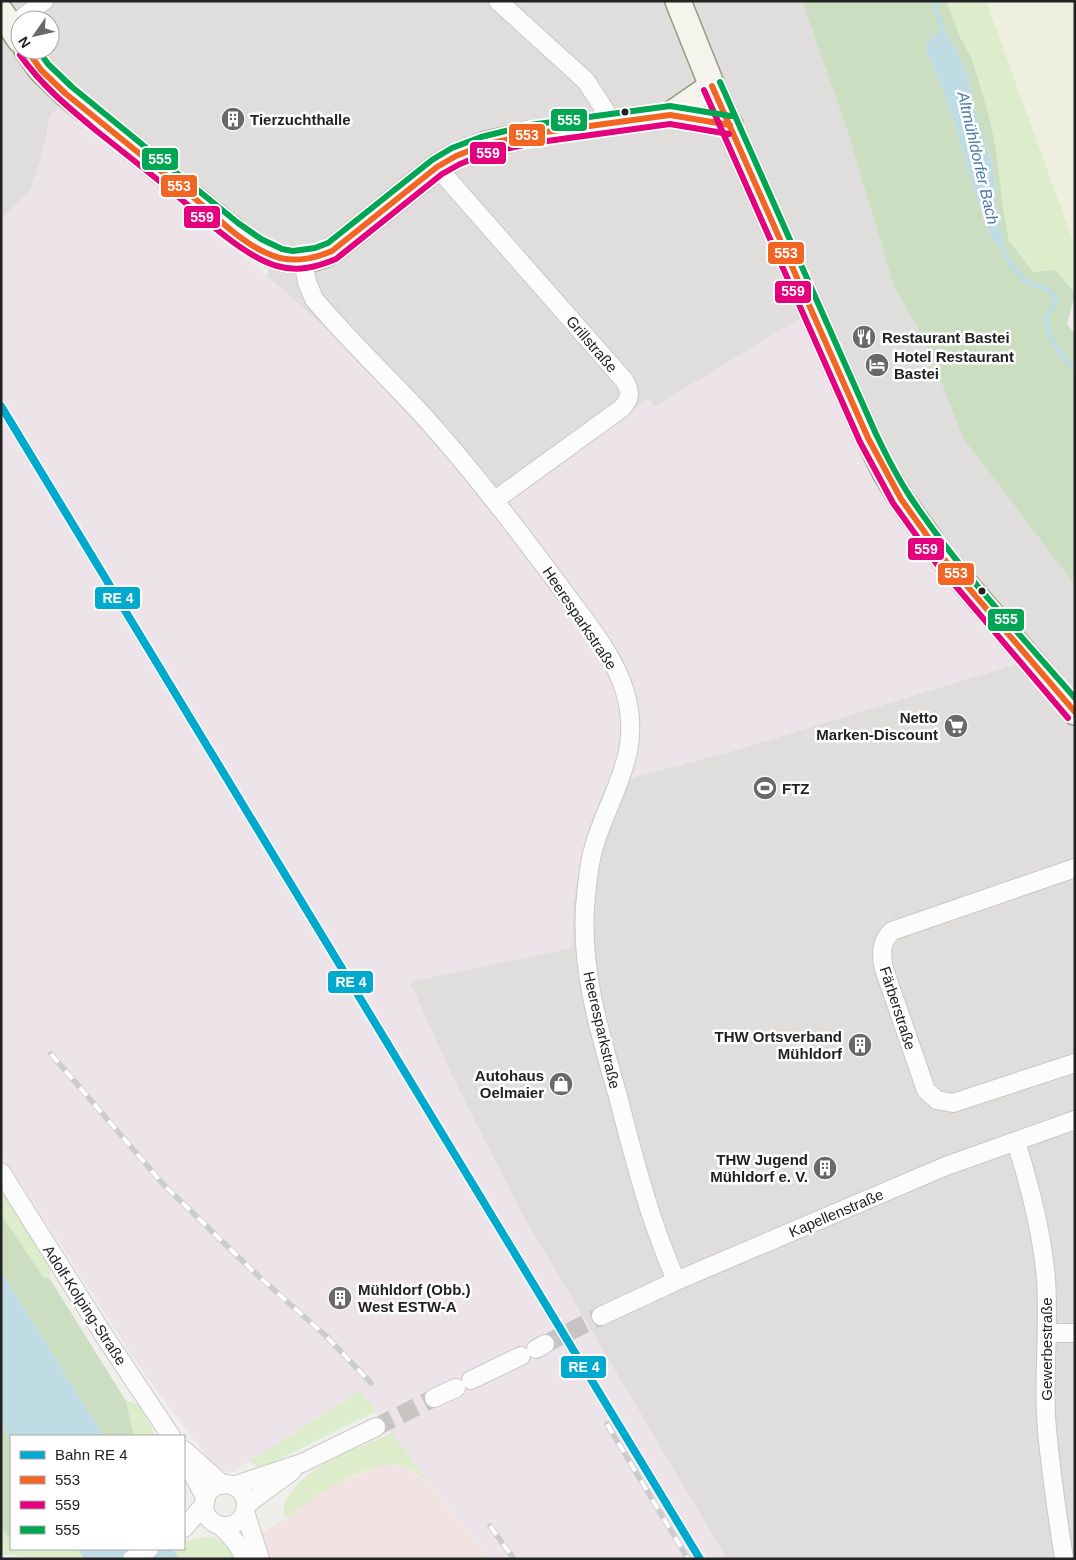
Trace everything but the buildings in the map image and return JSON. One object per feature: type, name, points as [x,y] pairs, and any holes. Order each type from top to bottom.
[{"type":"street","points":[[32,10],[44,1]]},
{"type":"street","points":[[498,1],[586,81],[598,97],[610,123]]},
{"type":"street","points":[[678,1],[712,86],[868,438],[885,472],[944,558],[1075,712]]},
{"type":"street","points":[[34,60],[41,70],[66,94],[242,237],[262,251],[288,260],[303,261],[323,256],[332,251],[437,167],[466,151],[497,141],[531,134],[670,115],[730,125]]},
{"type":"street","points":[[670,115],[712,86]]},
{"type":"street","name":"Grillstraße","points":[[437,167],[624,380],[629,391],[630,398],[622,408],[495,500]]},
{"type":"street","name":"Heeresparkstraße","points":[[303,261],[314,299],[429,422],[495,500],[588,625],[609,657],[626,692],[630,721],[630,747],[617,789],[597,838],[587,882],[584,946],[588,982],[598,1026],[655,1227],[676,1281]]},
{"type":"street","name":"Färberstraße","points":[[1075,868],[899,928],[888,935],[881,955],[884,970],[926,1090],[937,1100],[953,1103],[1075,1063]]},
{"type":"street","name":"Kapellenstraße","points":[[601,1316],[676,1281],[946,1166],[1075,1120]]},
{"type":"street","name":"Gewerbestraße","points":[[1016,1142],[1033,1201],[1046,1279],[1046,1395],[1049,1454],[1064,1559]]},
{"type":"street","name":"Adolf-Kolping-Straße","points":[[1,1172],[103,1334],[170,1435]]},
{"type":"street","points":[[1047,1333],[1075,1333]]},
{"type":"street","points":[[434,1398],[534,1350]]},
{"type":"street","points":[[185,1526],[212,1489],[302,1463],[376,1427]]},
{"type":"street","points":[[185,1451],[242,1494],[260,1559]]},
{"type":"street","points":[[185,1460],[205,1501],[207,1515],[235,1540],[246,1559]]},
{"type":"street","points":[[185,1527],[218,1524],[233,1525],[243,1517],[246,1508],[302,1463]]},
{"type":"street","points":[[132,1559],[147,1550]]},
{"type":"shaded area","points":[[1,1],[802,1],[846,127],[894,286],[925,341],[1075,585],[1075,1559],[727,1559],[523,1216],[455,1082],[409,981],[572,948],[573,901],[583,849],[605,785],[729,752],[1016,664],[936,570],[890,505],[851,429],[801,318],[654,407],[648,399],[491,514],[459,472],[338,339],[267,276],[274,242],[248,225],[77,87],[50,116],[42,156],[30,191],[1,220]]},
{"type":"shaded area","points":[[63,102],[241,253],[338,339],[459,472],[491,514],[649,399],[655,407],[801,318],[851,429],[890,505],[936,570],[1016,664],[729,752],[605,785],[583,849],[573,901],[572,948],[410,982],[455,1082],[523,1216],[727,1559],[490,1559],[429,1484],[360,1391],[233,1472],[217,1470],[142,1371],[1,1153],[1,220],[30,191],[42,156],[50,116]]},
{"type":"shaded area","points":[[717,145],[740,190],[722,198],[701,152]]},
{"type":"shaded area","points":[[778,269],[800,314],[753,343],[728,301]]},
{"type":"shaded area","points":[[1019,669],[1072,744],[990,771],[964,686],[982,683]]},
{"type":"shaded area","points":[[838,723],[900,906],[894,909],[883,927],[847,937],[841,923],[831,926],[777,768],[785,739]]},
{"type":"shaded area","points":[[1034,1300],[1034,1338],[1010,1339],[986,1347],[973,1310],[1000,1303]]},
{"type":"shaded area","points":[[381,1465],[403,1465],[429,1484],[490,1559],[236,1559],[230,1549],[288,1518],[299,1507],[330,1487]]},
{"type":"green space","points":[[802,1],[946,1],[961,39],[972,59],[988,112],[996,149],[1009,241],[1033,272],[1056,270],[1075,294],[1067,324],[1075,334],[1075,585],[964,439],[925,341],[894,286],[846,127]],"holes":[[[955,46],[967,75],[979,125],[992,163],[996,190],[996,207],[1006,256],[991,237],[948,103],[925,48]]]},
{"type":"green space","points":[[946,1],[986,1],[1075,246],[1075,294],[1056,270],[1033,272],[1009,241],[996,149],[988,112],[972,59],[961,39]]},
{"type":"green space","points":[[986,1],[1075,1],[1075,246]]},
{"type":"green space","points":[[1,1188],[50,1268],[50,1279],[43,1277],[1,1214]]},
{"type":"green space","points":[[1,1214],[43,1277],[50,1279],[126,1401],[134,1435],[103,1435],[1,1272]]},
{"type":"green space","points":[[360,1391],[376,1411],[262,1468],[258,1468],[250,1461]]},
{"type":"green space","points":[[126,1401],[138,1404],[155,1435],[134,1435]]},
{"type":"green space","points":[[1,1424],[10,1438],[10,1538],[1,1525]]},
{"type":"green space","points":[[392,1433],[429,1484],[404,1466],[388,1465],[373,1468],[341,1482],[310,1500],[288,1518],[283,1513],[287,1498],[308,1475],[334,1459]]},
{"type":"green space","points":[[1,1525],[10,1538],[10,1550],[79,1550],[84,1559],[31,1559],[11,1554],[1,1555]]},
{"type":"green space","points":[[211,1537],[224,1542],[236,1559],[179,1559],[174,1550],[185,1550],[185,1542],[197,1538]]},
{"type":"water","points":[[943,29],[955,46],[967,75],[979,125],[992,163],[996,190],[996,207],[1007,258],[991,237],[948,103],[925,48],[932,37]]},
{"type":"water","points":[[1,1272],[103,1435],[10,1435],[10,1438],[1,1424]]},
{"type":"water","points":[[79,1550],[174,1550],[179,1559],[84,1559]]},
{"type":"waterway","name":"Altmühldorfer Bach","points":[[933,1],[944,33]]},
{"type":"waterway","name":"Altmühldorfer Bach","points":[[1004,252],[1022,277],[1054,295],[1057,300],[1045,319],[1056,347],[1064,359],[1075,369]]},
{"type":"tunnel","points":[[545,1344],[601,1316]]},
{"type":"tunnel","points":[[376,1427],[434,1398]]},
{"type":"railway","points":[[51,1054],[163,1184],[255,1273],[326,1336],[371,1383]]},
{"type":"railway","points":[[607,1424],[688,1559]]},
{"type":"railway","points":[[490,1526],[514,1559]]},
{"type":"transit line","name":"559","points":[[24,60],[47,87],[66,105],[235,244],[264,261],[292,269],[307,268],[336,259],[442,174],[487,153],[533,143],[670,124],[729,134]]},
{"type":"transit line","name":"553","points":[[34,60],[41,70],[66,94],[245,241],[268,254],[294,260],[307,259],[332,251],[437,167],[456,156],[484,145],[531,134],[670,115],[730,125]]},
{"type":"transit line","name":"555","points":[[45,60],[72,87],[238,223],[261,239],[282,249],[293,251],[315,248],[328,243],[432,160],[452,148],[481,137],[530,125],[670,106],[731,116]]},
{"type":"transit line","name":"555","points":[[720,82],[876,434],[900,480],[947,548],[1075,698]]},
{"type":"transit line","name":"553","points":[[712,86],[868,438],[901,499],[943,558],[1075,712]]},
{"type":"transit line","name":"559","points":[[704,90],[860,442],[893,503],[936,563],[1068,718]]},
{"type":"transit line","points":[[1,406],[700,1559]]},
{"type":"place","name":"Tierzuchthalle","points":[[233,119]]},
{"type":"place","name":"Restaurant Bastei","points":[[864,337]]},
{"type":"place","name":"Hotel Restaurant Bastei","points":[[877,365]]},
{"type":"place","name":"Netto Marken-Discount","points":[[956,726]]},
{"type":"place","name":"FTZ","points":[[765,788]]},
{"type":"place","name":"THW Ortsverband Mühldorf","points":[[860,1045]]},
{"type":"place","name":"Autohaus Oelmaier","points":[[561,1084]]},
{"type":"place","name":"THW Jugend Mühldorf e. V.","points":[[825,1168]]},
{"type":"place","name":"Mühldorf (Obb.) West ESTW-A","points":[[340,1298]]}]
